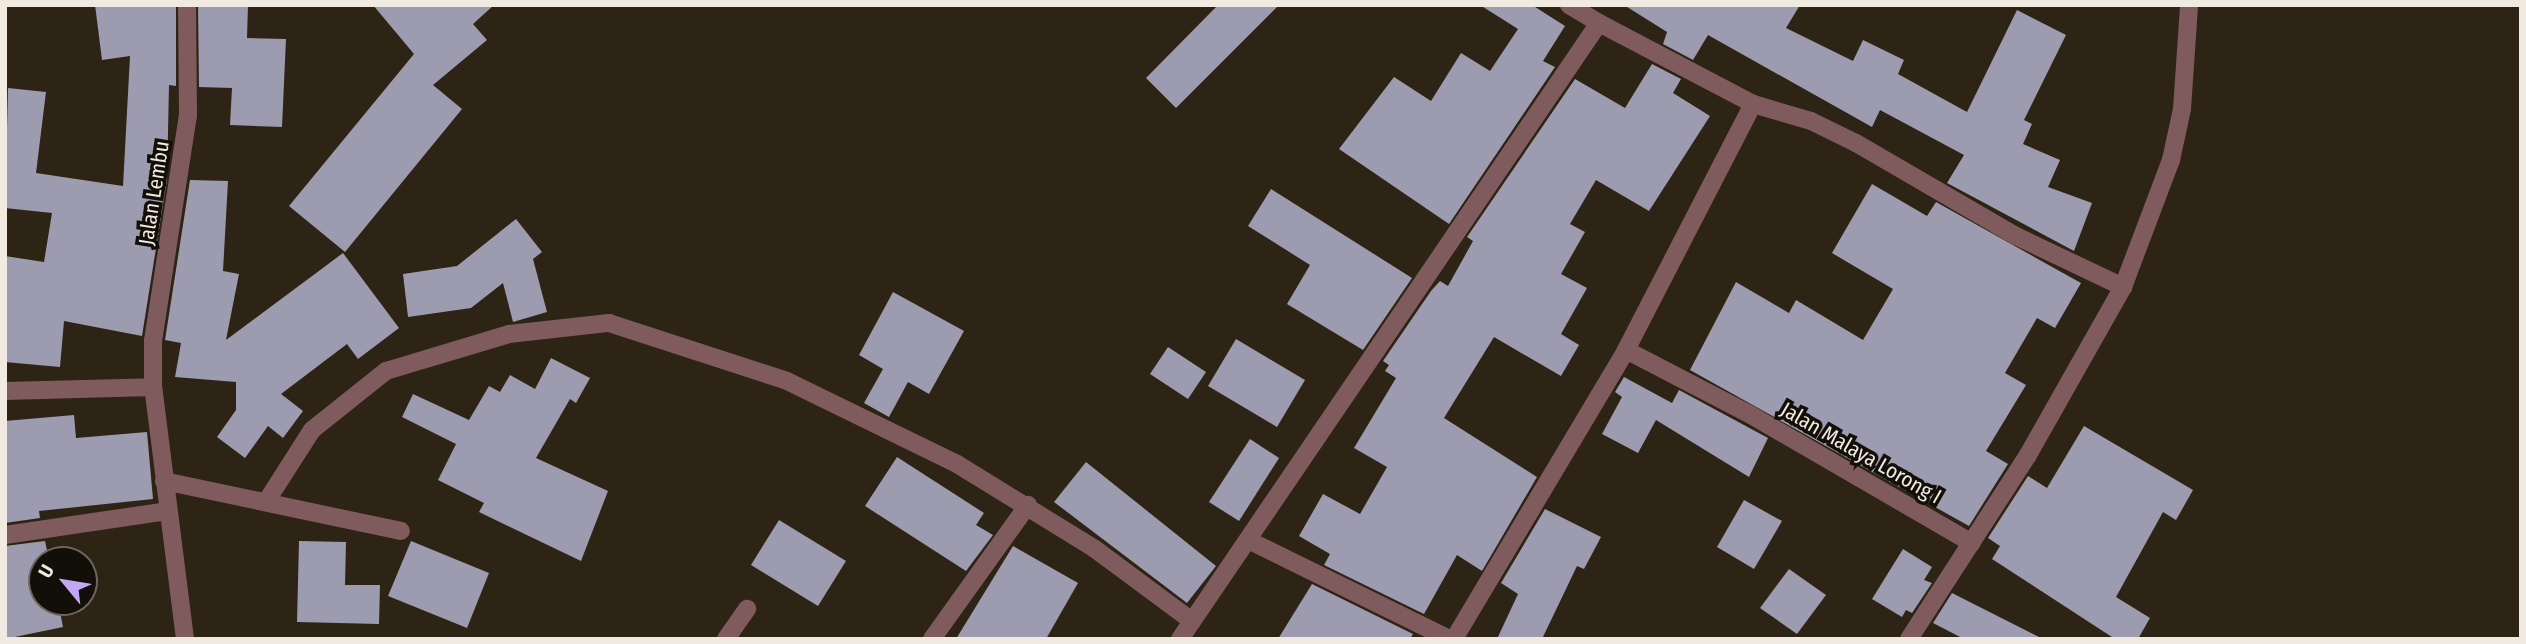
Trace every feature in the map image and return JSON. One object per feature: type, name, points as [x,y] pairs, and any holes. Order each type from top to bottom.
[{"type":"street","name":"Jalan Lembu","points":[[185,639],[153,387],[153,341],[188,116],[187,5]]},
{"type":"street","points":[[1569,5],[1753,104],[1811,121],[2016,236],[2123,288]]},
{"type":"street","points":[[1909,639],[1972,543],[2123,288],[2171,160],[2182,109],[2189,5]]},
{"type":"street","points":[[1180,639],[1599,23]]},
{"type":"street","points":[[1454,639],[1626,350],[1753,104]]},
{"type":"street","points":[[266,502],[312,430],[386,371],[532,330],[609,323],[643,330],[787,382],[1028,505],[1192,621]]},
{"type":"street","name":"Jalan Malaya Lorong I","points":[[1626,350],[1751,415],[1972,543]]},
{"type":"street","points":[[5,391],[153,387]]},
{"type":"street","points":[[164,481],[401,530]]},
{"type":"street","points":[[932,639],[1028,505]]},
{"type":"street","points":[[5,535],[167,510]]},
{"type":"street","points":[[1248,540],[1449,639]]},
{"type":"street","points":[[726,639],[747,609]]},
{"type":"building","points":[[95,5],[176,5],[176,86],[169,85],[167,179],[142,336],[64,321],[60,367],[5,362],[5,256],[44,262],[52,213],[5,208],[8,88],[46,92],[36,173],[123,186],[130,56],[102,60]]},
{"type":"building","points":[[198,5],[248,5],[247,38],[286,39],[282,127],[230,125],[232,88],[199,87]]},
{"type":"building","points":[[373,5],[494,5],[473,24],[487,40],[433,85],[462,109],[345,252],[289,206],[414,54]]},
{"type":"building","points":[[1218,5],[1279,5],[1176,108],[1146,78]]},
{"type":"building","points":[[1480,5],[1532,5],[1565,26],[1543,61],[1555,67],[1449,224],[1339,149],[1394,77],[1431,101],[1461,53],[1490,71],[1518,29]]},
{"type":"building","points":[[1624,5],[1800,5],[1786,28],[1853,61],[1863,40],[1904,60],[1898,74],[1967,112],[2017,10],[2066,35],[2024,120],[2032,124],[2023,144],[2060,160],[2048,187],[2092,203],[2074,251],[1947,183],[1964,155],[1880,110],[1872,127],[1708,35],[1693,60],[1663,44],[1667,32]]},
{"type":"building","points":[[1652,64],[1681,79],[1673,93],[1710,116],[1649,211],[1596,180],[1570,224],[1585,232],[1561,274],[1587,288],[1561,334],[1579,345],[1561,376],[1494,337],[1444,418],[1537,477],[1482,571],[1457,555],[1424,614],[1324,565],[1330,554],[1299,536],[1323,494],[1360,514],[1387,467],[1354,448],[1396,378],[1385,371],[1389,365],[1383,361],[1431,291],[1440,281],[1448,286],[1473,241],[1467,237],[1575,79],[1625,108]]},
{"type":"building","points":[[190,180],[228,181],[223,271],[239,274],[226,340],[343,253],[399,328],[358,359],[347,344],[281,394],[303,411],[283,438],[268,426],[245,458],[217,437],[236,410],[236,382],[175,377],[181,343],[165,340]]},
{"type":"building","points":[[1872,184],[1927,216],[1936,202],[2081,283],[2055,328],[2037,318],[2005,373],[2026,385],[1986,451],[2008,464],[1969,526],[1690,370],[1736,282],[1789,313],[1796,300],[1863,340],[1893,289],[1832,253]]},
{"type":"building","points":[[1271,189],[1412,278],[1363,350],[1287,304],[1310,265],[1248,226]]},
{"type":"building","points":[[516,219],[542,252],[533,259],[547,312],[513,322],[503,283],[471,308],[408,317],[403,274],[457,266]]},
{"type":"building","points":[[893,292],[964,331],[929,394],[908,382],[889,417],[864,403],[883,369],[859,355]]},
{"type":"building","points":[[1236,339],[1305,380],[1277,427],[1208,386]]},
{"type":"building","points":[[1168,347],[1206,372],[1188,399],[1150,374]]},
{"type":"building","points":[[551,358],[590,378],[576,403],[570,399],[536,458],[608,491],[581,561],[479,512],[484,503],[438,480],[456,444],[402,417],[413,394],[469,420],[489,386],[500,392],[510,375],[535,389]]},
{"type":"building","points":[[1624,377],[1672,403],[1679,390],[1768,438],[1749,477],[1656,420],[1638,453],[1602,434],[1622,397],[1615,392]]},
{"type":"building","points":[[74,415],[76,438],[147,432],[153,499],[39,511],[40,518],[5,523],[5,421]]},
{"type":"building","points":[[2084,426],[2193,490],[2176,520],[2163,512],[2116,597],[2150,618],[2138,639],[2115,639],[1992,559],[2000,546],[1988,538],[2028,476],[2047,488]]},
{"type":"building","points":[[1250,439],[1279,458],[1239,521],[1209,502]]},
{"type":"building","points":[[897,457],[984,513],[976,525],[993,535],[966,571],[865,506]]},
{"type":"building","points":[[1086,462],[1216,566],[1187,603],[1054,502]]},
{"type":"building","points":[[1744,500],[1782,521],[1754,569],[1717,547]]},
{"type":"building","points":[[1545,509],[1601,537],[1584,569],[1577,566],[1542,639],[1497,639],[1518,594],[1501,583]]},
{"type":"building","points":[[779,520],[846,561],[818,606],[751,565]]},
{"type":"building","points":[[45,541],[46,546],[28,546],[28,616],[61,616],[63,627],[5,639],[5,546]]},
{"type":"building","points":[[299,541],[346,542],[345,585],[380,585],[379,624],[297,622]]},
{"type":"building","points":[[411,541],[489,573],[467,628],[388,596]]},
{"type":"building","points":[[1013,546],[1078,583],[1046,639],[956,639]]},
{"type":"building","points":[[1903,549],[1932,567],[1924,580],[1932,583],[1912,613],[1906,610],[1902,617],[1872,599]]},
{"type":"building","points":[[1789,569],[1826,595],[1797,634],[1760,608]]},
{"type":"building","points":[[1312,584],[1413,634],[1410,639],[1278,639]]},
{"type":"building","points":[[1952,593],[2043,639],[1964,639],[1933,623]]}]
